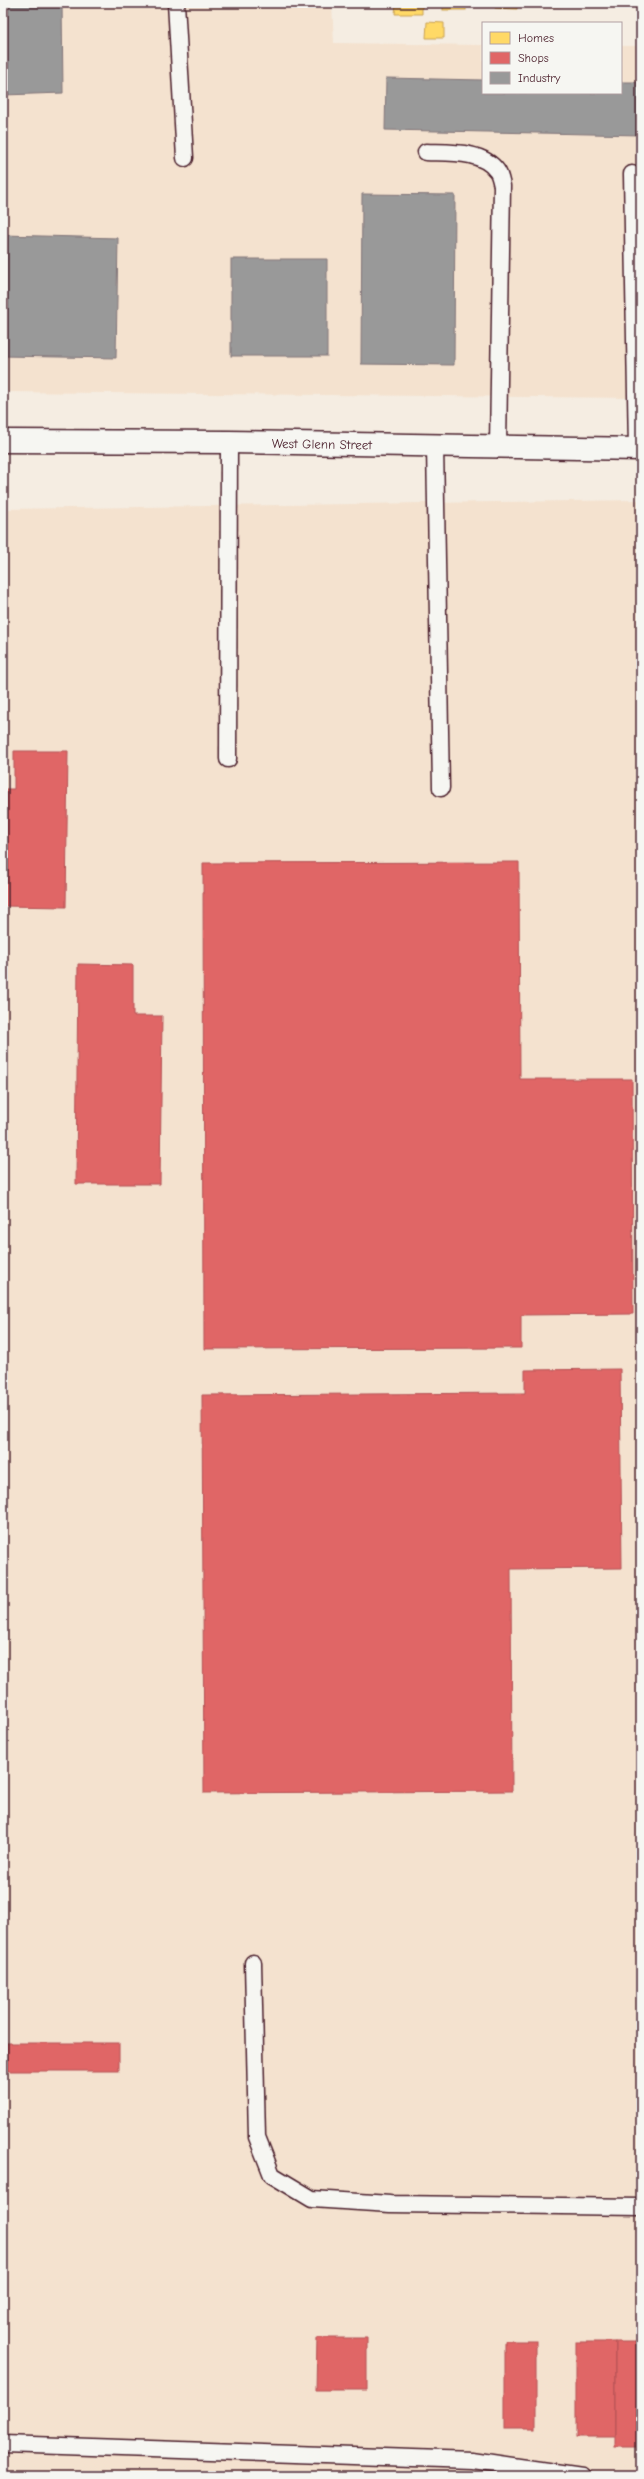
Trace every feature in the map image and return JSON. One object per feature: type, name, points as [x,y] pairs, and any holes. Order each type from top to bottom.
[{"type":"street","name":"West Glenn Street","points":[[3,441],[228,442],[639,449]]},
{"type":"lane","points":[[176,3],[185,158]]},
{"type":"lane","points":[[426,152],[458,154],[479,158],[497,171],[502,186],[498,446]]},
{"type":"lane","points":[[632,174],[639,449]]},
{"type":"lane","points":[[228,442],[228,759]]},
{"type":"lane","points":[[435,446],[441,788]]},
{"type":"lane","points":[[253,1963],[257,2136],[272,2175],[312,2199],[390,2204],[641,2207]]},
{"type":"lane","points":[[3,2444],[472,2460],[582,2476]]},
{"type":"shaded area","points":[[3,3],[332,3],[334,43],[482,45],[482,94],[622,94],[622,46],[641,46],[641,398],[3,392]]},
{"type":"shaded area","points":[[641,500],[641,2476],[3,2476],[3,509]]},
{"type":"building: Homes","points":[[396,3],[422,3],[422,14],[395,14]]},
{"type":"building: Homes","points":[[443,3],[466,3],[466,10],[443,10]]},
{"type":"building: Homes","points":[[495,3],[517,3],[517,9],[495,8]]},
{"type":"building: Homes","points":[[548,3],[592,3],[549,7]]},
{"type":"building: Homes","points":[[427,22],[444,23],[444,38],[426,38]]},
{"type":"building: Shops","points":[[14,751],[68,751],[66,907],[3,906],[3,789],[14,789]]},
{"type":"building: Shops","points":[[519,862],[520,1079],[632,1079],[633,1314],[521,1315],[521,1348],[204,1349],[203,863]]},
{"type":"building: Shops","points":[[78,964],[133,965],[133,1016],[162,1016],[160,1184],[76,1184]]},
{"type":"building: Shops","points":[[620,1369],[622,1568],[511,1569],[512,1791],[204,1793],[202,1395],[525,1393],[525,1370]]},
{"type":"building: Shops","points":[[3,2043],[119,2043],[119,2071],[3,2071]]},
{"type":"building: Shops","points":[[317,2338],[367,2338],[367,2390],[316,2390]]},
{"type":"building: Shops","points":[[505,2341],[536,2341],[536,2428],[505,2428]]},
{"type":"building: Shops","points":[[576,2342],[615,2342],[615,2437],[576,2437]]},
{"type":"building: Shops","points":[[615,2342],[641,2342],[641,2447],[615,2447]]},
{"type":"building: Industry","points":[[3,3],[62,3],[63,93],[3,95]]},
{"type":"building: Industry","points":[[386,78],[482,80],[482,94],[622,94],[622,82],[641,82],[641,135],[385,130]]},
{"type":"building: Industry","points":[[362,194],[455,195],[454,365],[361,364]]},
{"type":"building: Industry","points":[[3,235],[118,238],[116,358],[3,356]]},
{"type":"building: Industry","points":[[231,259],[327,259],[327,356],[231,356]]}]
